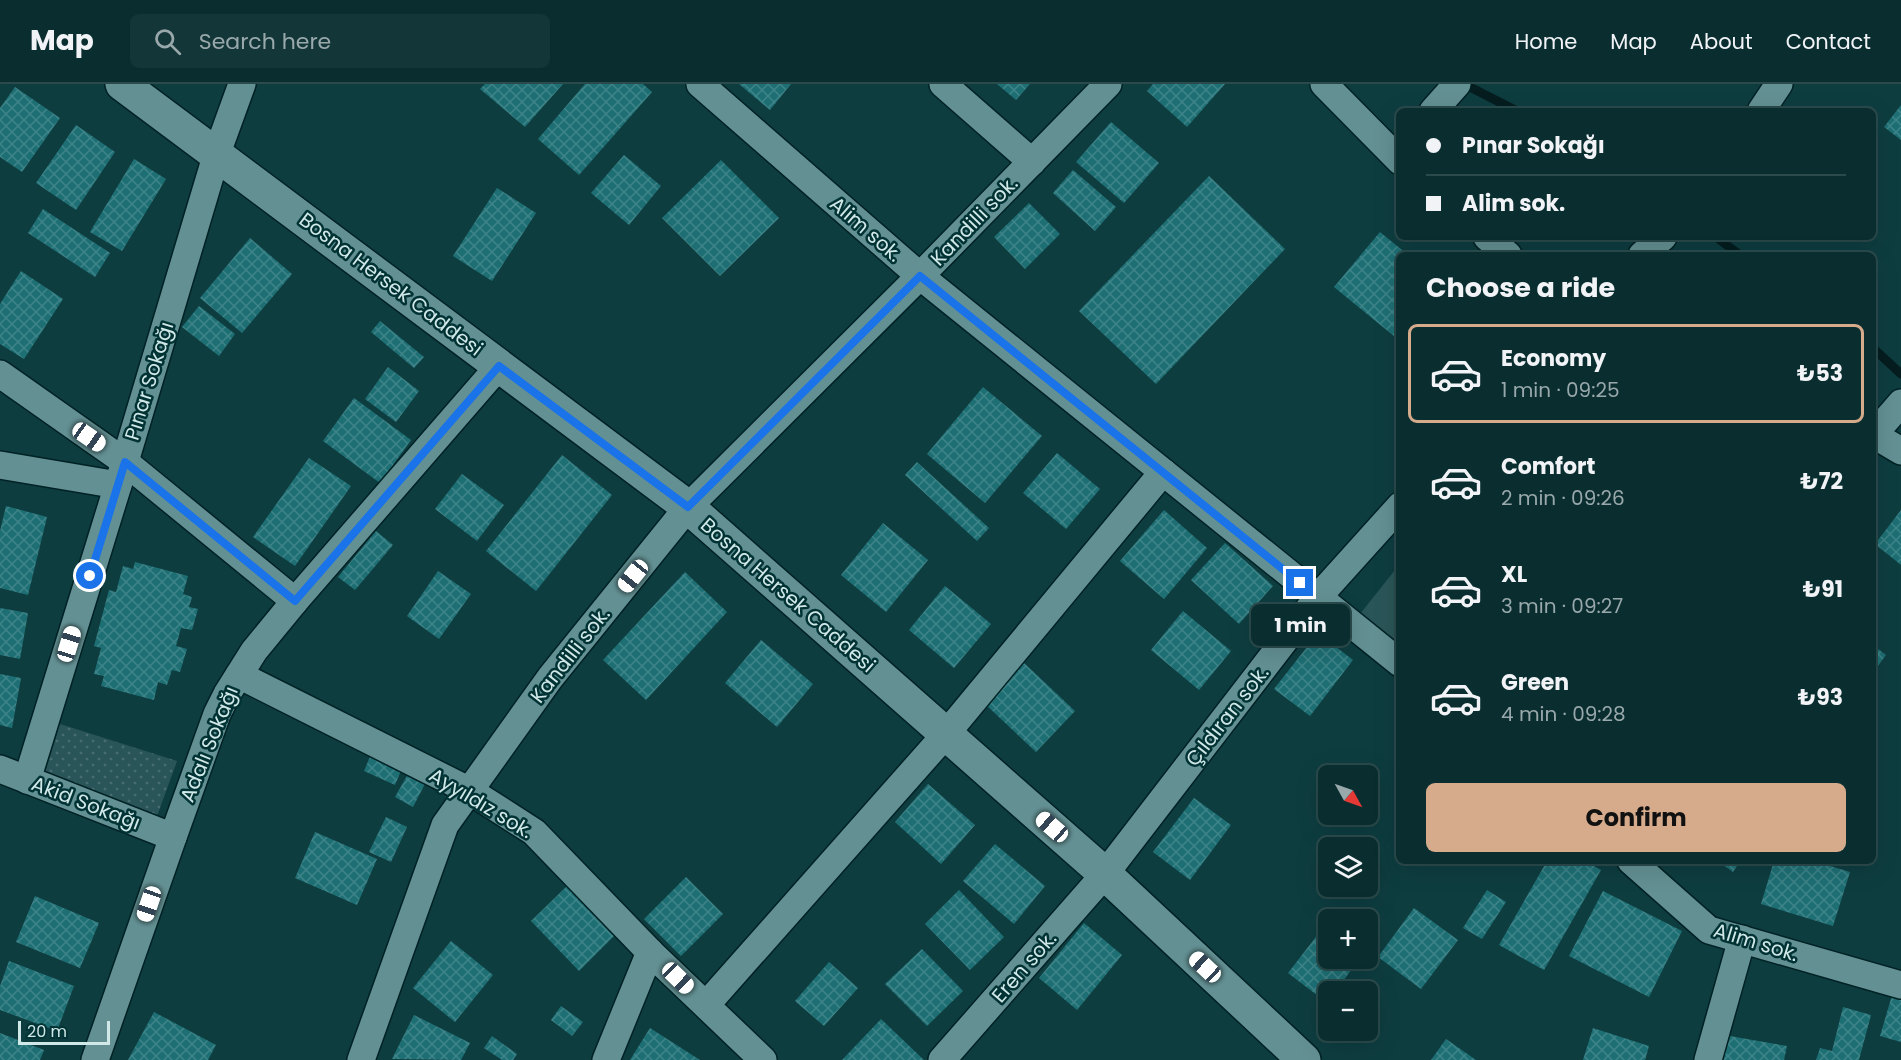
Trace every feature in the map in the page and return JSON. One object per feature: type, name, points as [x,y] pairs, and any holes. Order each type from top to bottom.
[{"type":"main road","name":"Bosna Hersek Caddesi","points":[[122,84],[688,507],[1105,874],[1304,1060]]},
{"type":"street","name":"Pınar Sokağı","points":[[27,780],[122,473],[217,153],[242,84]]},
{"type":"street","name":"Alim sok.","points":[[700,84],[920,276],[1396,660]]},
{"type":"street","points":[[944,84],[1032,162]]},
{"type":"street","name":"Kandilli sok.","points":[[361,1060],[446,825],[550,678],[688,507],[920,276],[1108,84]]},
{"type":"street","points":[[1324,84],[1396,154]]},
{"type":"street","points":[[1436,108],[1456,84]]},
{"type":"street","points":[[1763,108],[1779,84]]},
{"type":"street","points":[[1490,240],[1504,252]]},
{"type":"street","points":[[1646,252],[1660,240]]},
{"type":"street","name":"Adalı Sokağı","points":[[95,1060],[217,714],[238,675],[254,651],[295,601],[499,366]]},
{"type":"street","points":[[0,374],[122,473],[295,601]]},
{"type":"street","points":[[1876,432],[1901,403]]},
{"type":"street","points":[[1876,435],[1901,451]]},
{"type":"street","points":[[0,465],[122,473]]},
{"type":"street","points":[[706,1005],[946,734],[1163,472]]},
{"type":"street","name":"Çıldıran sok.","points":[[1105,874],[1318,597],[1396,511]]},
{"type":"street","name":"Ayyıldız sok.","points":[[238,675],[470,791],[534,832],[650,952],[763,1060]]},
{"type":"street","name":"Akid Sokağı","points":[[0,769],[172,837]]},
{"type":"street","name":"Alim sok.","points":[[1634,864],[1709,930],[1901,985]]},
{"type":"street","name":"Eren sok.","points":[[942,1060],[1105,874]]},
{"type":"street","points":[[1708,1060],[1742,939]]},
{"type":"street","points":[[606,1060],[650,952]]},
{"type":"shaded area","points":[[1396,569],[1396,642],[1360,614]]},
{"type":"shaded area","points":[[60,724],[177,761],[156,819],[45,772]]},
{"type":"building","points":[[485,84],[563,84],[525,127],[480,89]]},
{"type":"building","points":[[585,84],[643,84],[652,92],[579,175],[538,139]]},
{"type":"building","points":[[739,84],[791,84],[770,110]]},
{"type":"building","points":[[997,84],[1030,84],[1016,100]]},
{"type":"building","points":[[1153,84],[1225,84],[1187,127],[1147,91]]},
{"type":"building","points":[[15,87],[60,118],[22,172],[0,157],[0,108]]},
{"type":"building","points":[[1901,105],[1901,140],[1884,127]]},
{"type":"building","points":[[1111,122],[1159,163],[1124,203],[1076,162]]},
{"type":"building","points":[[76,125],[115,152],[76,210],[36,183]]},
{"type":"building","points":[[624,155],[661,186],[629,225],[591,193]]},
{"type":"building","points":[[134,159],[166,179],[122,251],[90,232]]},
{"type":"building","points":[[721,160],[779,218],[720,276],[662,218]]},
{"type":"building","points":[[1073,170],[1116,207],[1095,231],[1053,193]]},
{"type":"building","points":[[1209,176],[1285,249],[1156,384],[1079,311]]},
{"type":"building","points":[[497,188],[536,213],[492,281],[453,256]]},
{"type":"building","points":[[1029,203],[1060,234],[1025,269],[994,237]]},
{"type":"building","points":[[43,209],[110,253],[95,277],[28,233]]},
{"type":"building","points":[[1380,232],[1404,252],[1396,252],[1396,338],[1334,287]]},
{"type":"building","points":[[250,238],[292,274],[242,333],[200,298]]},
{"type":"building","points":[[21,271],[63,299],[24,359],[0,344],[0,304]]},
{"type":"building","points":[[199,306],[235,334],[219,356],[182,327]]},
{"type":"building","points":[[380,321],[424,357],[414,368],[371,332]]},
{"type":"building","points":[[388,367],[419,391],[396,422],[365,399]]},
{"type":"building","points":[[983,387],[1042,436],[985,503],[927,454]]},
{"type":"building","points":[[354,398],[411,440],[380,483],[323,441]]},
{"type":"building","points":[[1057,453],[1100,489],[1066,529],[1023,493]]},
{"type":"building","points":[[562,455],[612,495],[536,591],[486,551]]},
{"type":"building","points":[[309,458],[351,486],[295,566],[253,537]]},
{"type":"building","points":[[917,462],[989,528],[977,541],[905,475]]},
{"type":"building","points":[[462,474],[504,505],[477,541],[435,509]]},
{"type":"building","points":[[6,506],[47,517],[28,595],[0,588],[0,531]]},
{"type":"building","points":[[1164,510],[1207,548],[1164,599],[1120,561]]},
{"type":"building","points":[[1901,510],[1901,565],[1876,543]]},
{"type":"building","points":[[883,523],[928,560],[886,612],[841,575]]},
{"type":"building","points":[[376,531],[393,545],[355,590],[338,577]]},
{"type":"building","points":[[1225,543],[1273,586],[1239,624],[1191,580]]},
{"type":"building","points":[[135,562],[188,576],[183,594],[192,597],[189,607],[198,609],[192,630],[181,628],[176,646],[187,649],[180,672],[172,670],[167,685],[158,682],[154,700],[101,686],[104,676],[94,674],[101,648],[94,646],[109,590],[116,592],[123,566],[133,569]]},
{"type":"building","points":[[438,571],[471,594],[439,639],[407,616]]},
{"type":"building","points":[[685,572],[727,612],[646,700],[603,660]]},
{"type":"building","points":[[945,586],[991,624],[954,668],[909,630]]},
{"type":"building","points":[[0,608],[28,613],[20,659],[0,655]]},
{"type":"building","points":[[1183,611],[1231,651],[1199,690],[1151,650]]},
{"type":"building","points":[[1318,633],[1353,660],[1310,716],[1274,689]]},
{"type":"building","points":[[761,640],[813,684],[777,727],[725,683]]},
{"type":"building","points":[[1876,648],[1886,655],[1876,668]]},
{"type":"building","points":[[1023,662],[1075,711],[1036,752],[984,703]]},
{"type":"building","points":[[0,674],[21,678],[12,728],[0,725]]},
{"type":"building","points":[[372,752],[403,766],[395,785],[364,771]]},
{"type":"building","points":[[412,767],[429,776],[413,807],[395,797]]},
{"type":"building","points":[[928,784],[975,825],[941,864],[895,822]]},
{"type":"building","points":[[1194,798],[1231,825],[1190,880],[1153,852]]},
{"type":"building","points":[[386,817],[407,827],[391,862],[369,852]]},
{"type":"building","points":[[315,832],[377,859],[357,905],[295,878]]},
{"type":"building","points":[[995,844],[1045,886],[1014,924],[963,881]]},
{"type":"building","points":[[1545,864],[1590,864],[1601,870],[1544,970],[1499,945]]},
{"type":"building","points":[[1722,864],[1738,864],[1733,872]]},
{"type":"building","points":[[1773,864],[1824,864],[1850,872],[1833,926],[1761,904]]},
{"type":"building","points":[[686,877],[723,914],[681,956],[644,919]]},
{"type":"building","points":[[567,886],[615,935],[579,971],[531,921]]},
{"type":"building","points":[[959,890],[1004,937],[970,970],[925,924]]},
{"type":"building","points":[[1487,890],[1506,902],[1482,939],[1463,928]]},
{"type":"building","points":[[1603,891],[1682,931],[1649,997],[1569,956]]},
{"type":"building","points":[[35,896],[99,923],[80,968],[16,942]]},
{"type":"building","points":[[1414,908],[1458,940],[1421,989],[1378,957]]},
{"type":"building","points":[[1084,923],[1122,955],[1077,1010],[1039,978]]},
{"type":"building","points":[[1318,934],[1318,969],[1352,969],[1343,981],[1318,981],[1318,996],[1288,973]]},
{"type":"building","points":[[451,941],[493,975],[455,1022],[413,988]]},
{"type":"building","points":[[922,949],[963,991],[927,1026],[885,984]]},
{"type":"building","points":[[9,961],[74,986],[57,1031],[0,1010],[0,986]]},
{"type":"building","points":[[829,962],[858,988],[824,1026],[795,1001]]},
{"type":"building","points":[[1893,992],[1901,994],[1901,1042],[1880,1036]]},
{"type":"building","points":[[561,1006],[583,1022],[572,1036],[551,1020]]},
{"type":"building","points":[[1843,1007],[1871,1015],[1859,1060],[1816,1060],[1820,1048],[1832,1051]]},
{"type":"building","points":[[154,1012],[216,1045],[208,1060],[128,1060]]},
{"type":"building","points":[[414,1015],[470,1043],[461,1060],[392,1059]]},
{"type":"building","points":[[881,1019],[924,1060],[842,1060]]},
{"type":"building","points":[[650,1028],[700,1060],[630,1060]]},
{"type":"building","points":[[1593,1028],[1649,1046],[1645,1060],[1583,1060]]},
{"type":"building","points":[[0,1033],[44,1050],[40,1060],[0,1060]]},
{"type":"building","points":[[1724,1035],[1787,1046],[1784,1060],[1720,1060]]},
{"type":"building","points":[[492,1036],[517,1054],[513,1060],[502,1060],[484,1048]]},
{"type":"building","points":[[1446,1039],[1476,1060],[1431,1060]]},
{"type":"waterway","points":[[1464,84],[1511,108]]},
{"type":"waterway","points":[[1720,240],[1736,252]]},
{"type":"waterway","points":[[1876,351],[1901,374]]},
{"type":"route","points":[[90,576],[125,462],[295,601],[499,366],[688,507],[920,276],[1300,583]]}]
